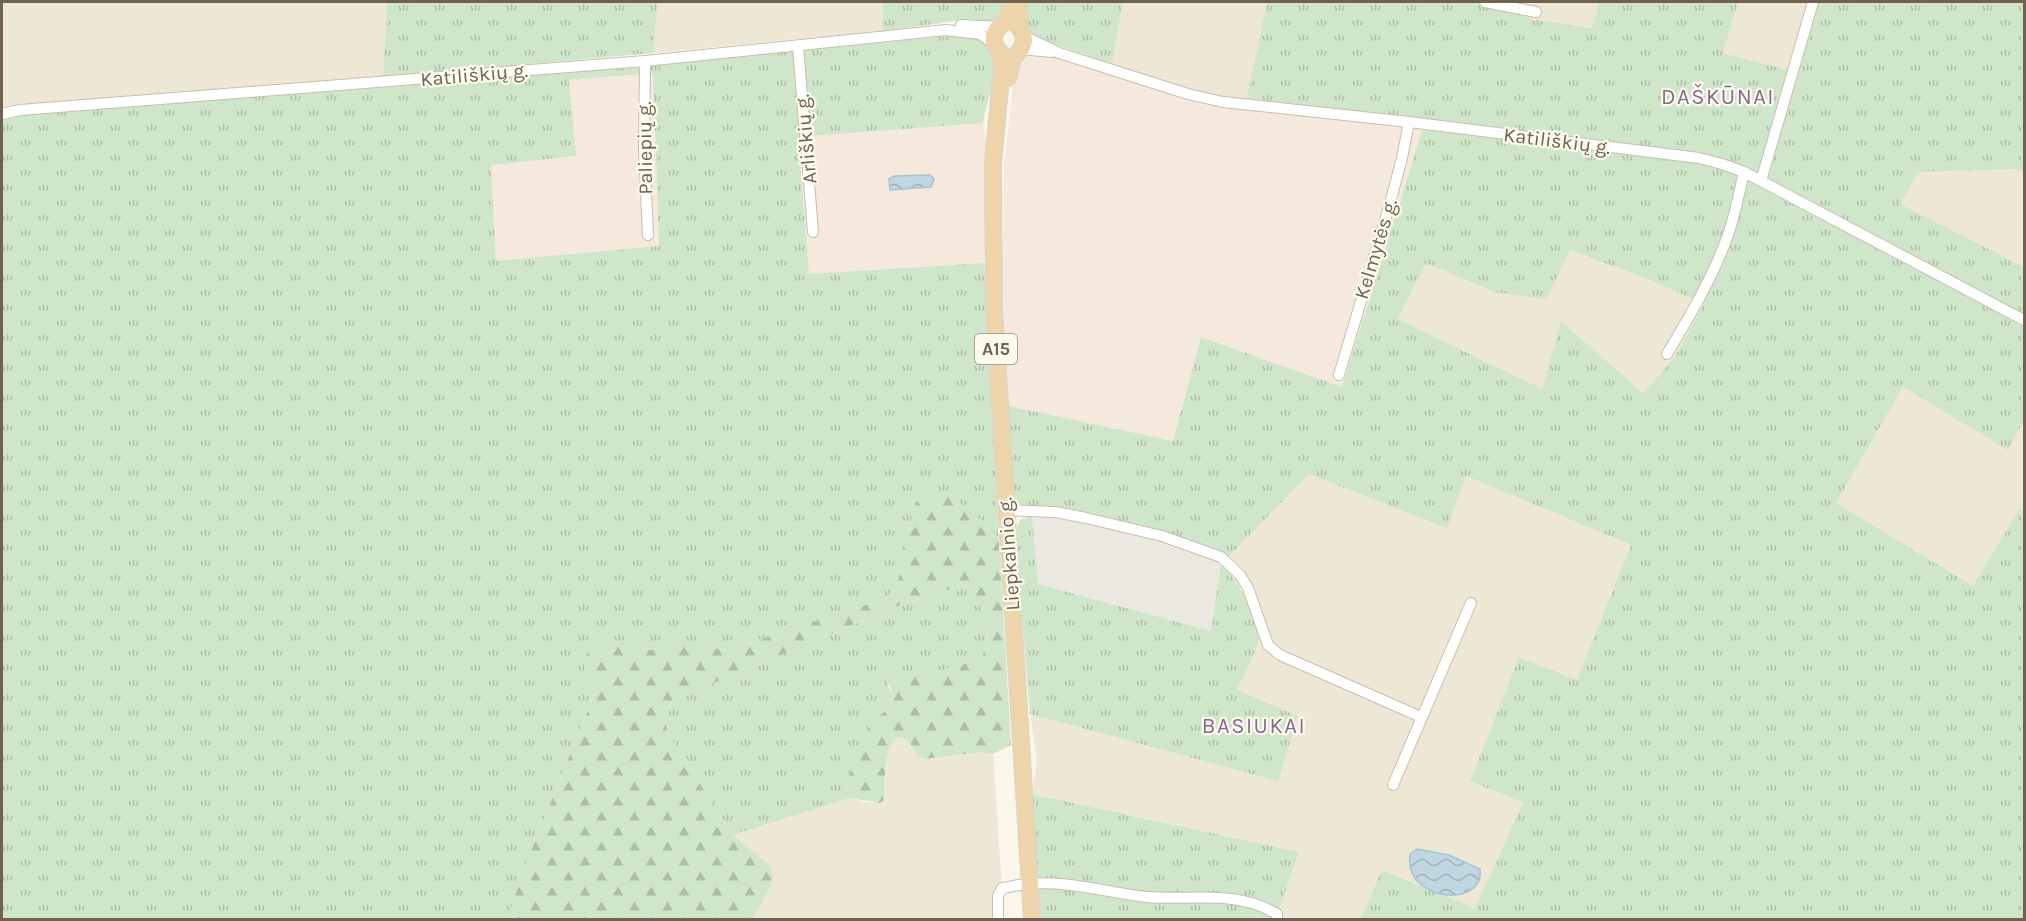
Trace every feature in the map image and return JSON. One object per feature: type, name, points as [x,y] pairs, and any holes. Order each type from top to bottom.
[{"type":"highway","name":"Liepkalnio g.","points":[[1010,39],[1012,2]]},
{"type":"highway","name":"Liepkalnio g.","points":[[1019,2],[1002,66],[993,163],[994,307],[1032,920]]},
{"type":"street","points":[[1485,2],[1536,12]]},
{"type":"street","points":[[1761,181],[1814,2]]},
{"type":"street","name":"Katiliškių g.","points":[[2,114],[20,110],[645,61],[946,30],[963,25],[1188,94],[1223,102],[1409,122],[1699,158],[1722,164],[1744,172],[2025,320]]},
{"type":"street","name":"Katiliškių g.","points":[[946,30],[1010,39]]},
{"type":"street","name":"Arliškių g.","points":[[798,46],[813,232]]},
{"type":"street","name":"Paliepių g.","points":[[645,61],[644,150],[648,235]]},
{"type":"street","name":"Kelmytės g.","points":[[1339,375],[1395,188],[1409,122]]},
{"type":"street","points":[[1667,354],[1700,299],[1721,253],[1729,233],[1744,172]]},
{"type":"street","points":[[1006,510],[1056,512],[1094,519],[1162,536],[1221,557],[1240,575],[1248,588],[1268,645],[1273,650],[1421,717]]},
{"type":"street","points":[[1393,785],[1471,603]]},
{"type":"street","points":[[998,920],[998,896],[1002,888],[1030,883],[1059,884],[1167,899],[1222,897],[1269,909],[1277,914],[1277,920]]},
{"type":"shaded area","points":[[2,2],[387,2],[383,77],[2,110]]},
{"type":"shaded area","points":[[658,2],[883,2],[882,31],[653,53]]},
{"type":"shaded area","points":[[1123,2],[1267,2],[1246,101],[1202,94],[1112,64]]},
{"type":"shaded area","points":[[1525,2],[1599,2],[1592,28],[1530,19]]},
{"type":"shaded area","points":[[1738,2],[1817,2],[1795,72],[1723,53]]},
{"type":"shaded area","points":[[1022,52],[1055,56],[1188,98],[1423,128],[1342,387],[1201,337],[1173,441],[1009,406],[1003,292],[1004,165],[1015,68]]},
{"type":"shaded area","points":[[653,72],[659,246],[496,262],[491,164],[576,156],[569,80]]},
{"type":"shaded area","points":[[983,123],[989,159],[984,263],[809,274],[798,137]]},
{"type":"shaded area","points":[[2016,169],[2024,173],[2024,267],[1899,204],[1917,172]]},
{"type":"shaded area","points":[[1570,250],[1645,278],[1704,304],[1674,358],[1643,393],[1561,321],[1542,389],[1398,319],[1426,263],[1494,292]]},
{"type":"shaded area","points":[[1903,387],[2008,449],[2022,424],[2024,425],[2024,510],[2020,508],[1973,586],[1836,503]]},
{"type":"shaded area","points":[[1309,474],[1447,527],[1466,476],[1631,545],[1577,680],[1519,657],[1470,781],[1523,803],[1475,908],[1383,870],[1361,919],[1276,919],[1299,852],[1032,794],[1037,760],[1030,714],[1278,781],[1237,690],[1259,638],[1240,586],[1221,564]]},
{"type":"shaded area","points":[[1076,512],[1223,554],[1211,631],[1038,584],[1032,515]]},
{"type":"shaded area","points":[[900,737],[908,739],[918,757],[925,759],[981,752],[993,754],[1004,919],[753,919],[771,886],[749,849],[733,835],[850,798],[869,803],[884,800],[888,747]]},
{"type":"green space","points":[[387,2],[658,2],[653,53],[383,77]]},
{"type":"green space","points":[[883,2],[1007,2],[999,21],[970,19],[882,31]]},
{"type":"green space","points":[[1025,2],[1123,2],[1112,64],[1036,38],[1027,31]]},
{"type":"green space","points":[[1267,2],[1525,2],[1530,19],[1592,28],[1599,2],[1738,2],[1723,53],[1795,72],[1817,2],[2024,2],[2024,173],[2016,169],[1918,172],[1900,204],[2024,267],[2024,314],[1744,167],[1246,101]]},
{"type":"green space","points":[[960,35],[983,40],[990,48],[995,68],[983,123],[798,137],[809,274],[984,263],[999,539],[981,519],[915,503],[898,582],[884,599],[725,651],[710,647],[651,650],[641,648],[584,664],[594,686],[594,695],[521,876],[508,919],[2,920],[2,117],[495,79]],"holes":[[[653,73],[659,246],[496,261],[491,165],[576,156],[569,80]]]},
{"type":"green space","points":[[1423,128],[1697,162],[1734,172],[2024,325],[2024,425],[2022,424],[2008,450],[1903,387],[1836,503],[1973,586],[2020,508],[2024,510],[2024,919],[1361,919],[1382,870],[1475,908],[1523,803],[1470,781],[1519,657],[1577,680],[1631,545],[1466,476],[1447,528],[1309,474],[1228,557],[1024,506],[1018,503],[1012,494],[1009,406],[1173,441],[1201,337],[1342,387]],"holes":[[[1570,250],[1645,278],[1704,304],[1674,358],[1643,393],[1561,321],[1542,389],[1398,319],[1426,263],[1494,292],[1546,299]]]},
{"type":"green space","points":[[947,494],[981,519],[999,539],[1011,745],[993,754],[981,752],[925,759],[918,757],[908,740],[897,738],[891,744],[887,759],[884,800],[880,803],[850,798],[847,787],[849,776],[872,721],[891,707],[893,696],[889,681],[893,671],[935,672],[980,660],[986,648],[987,617],[965,585],[900,605],[673,700],[668,708],[666,720],[668,734],[733,835],[770,866],[773,874],[771,886],[753,919],[508,919],[521,876],[594,695],[594,686],[584,664],[591,648],[601,644],[626,644],[651,650],[694,642],[725,651],[884,599],[898,582],[915,503],[922,498]]},
{"type":"green space","points":[[1032,515],[1038,584],[1211,631],[1221,564],[1234,579],[1252,609],[1259,629],[1256,649],[1237,690],[1298,716],[1278,781],[1030,714],[1015,532],[1020,520]]},
{"type":"green space","points":[[965,585],[987,617],[986,648],[980,660],[935,672],[893,672],[888,685],[893,696],[891,707],[880,715],[847,787],[850,798],[733,835],[668,734],[666,716],[673,700],[900,605]]},
{"type":"green space","points":[[1032,794],[1299,852],[1276,919],[1040,919]]},
{"type":"water","points":[[930,175],[934,179],[931,187],[890,190],[889,179],[894,176]]},
{"type":"water","points":[[1417,849],[1449,855],[1480,869],[1478,882],[1470,890],[1458,894],[1444,894],[1430,890],[1419,882],[1411,870],[1410,854]]},
{"type":"district","name":"DAŠKŪNAI","points":[[1718,97]]},
{"type":"district","name":"BASIUKAI","points":[[1254,726]]}]
